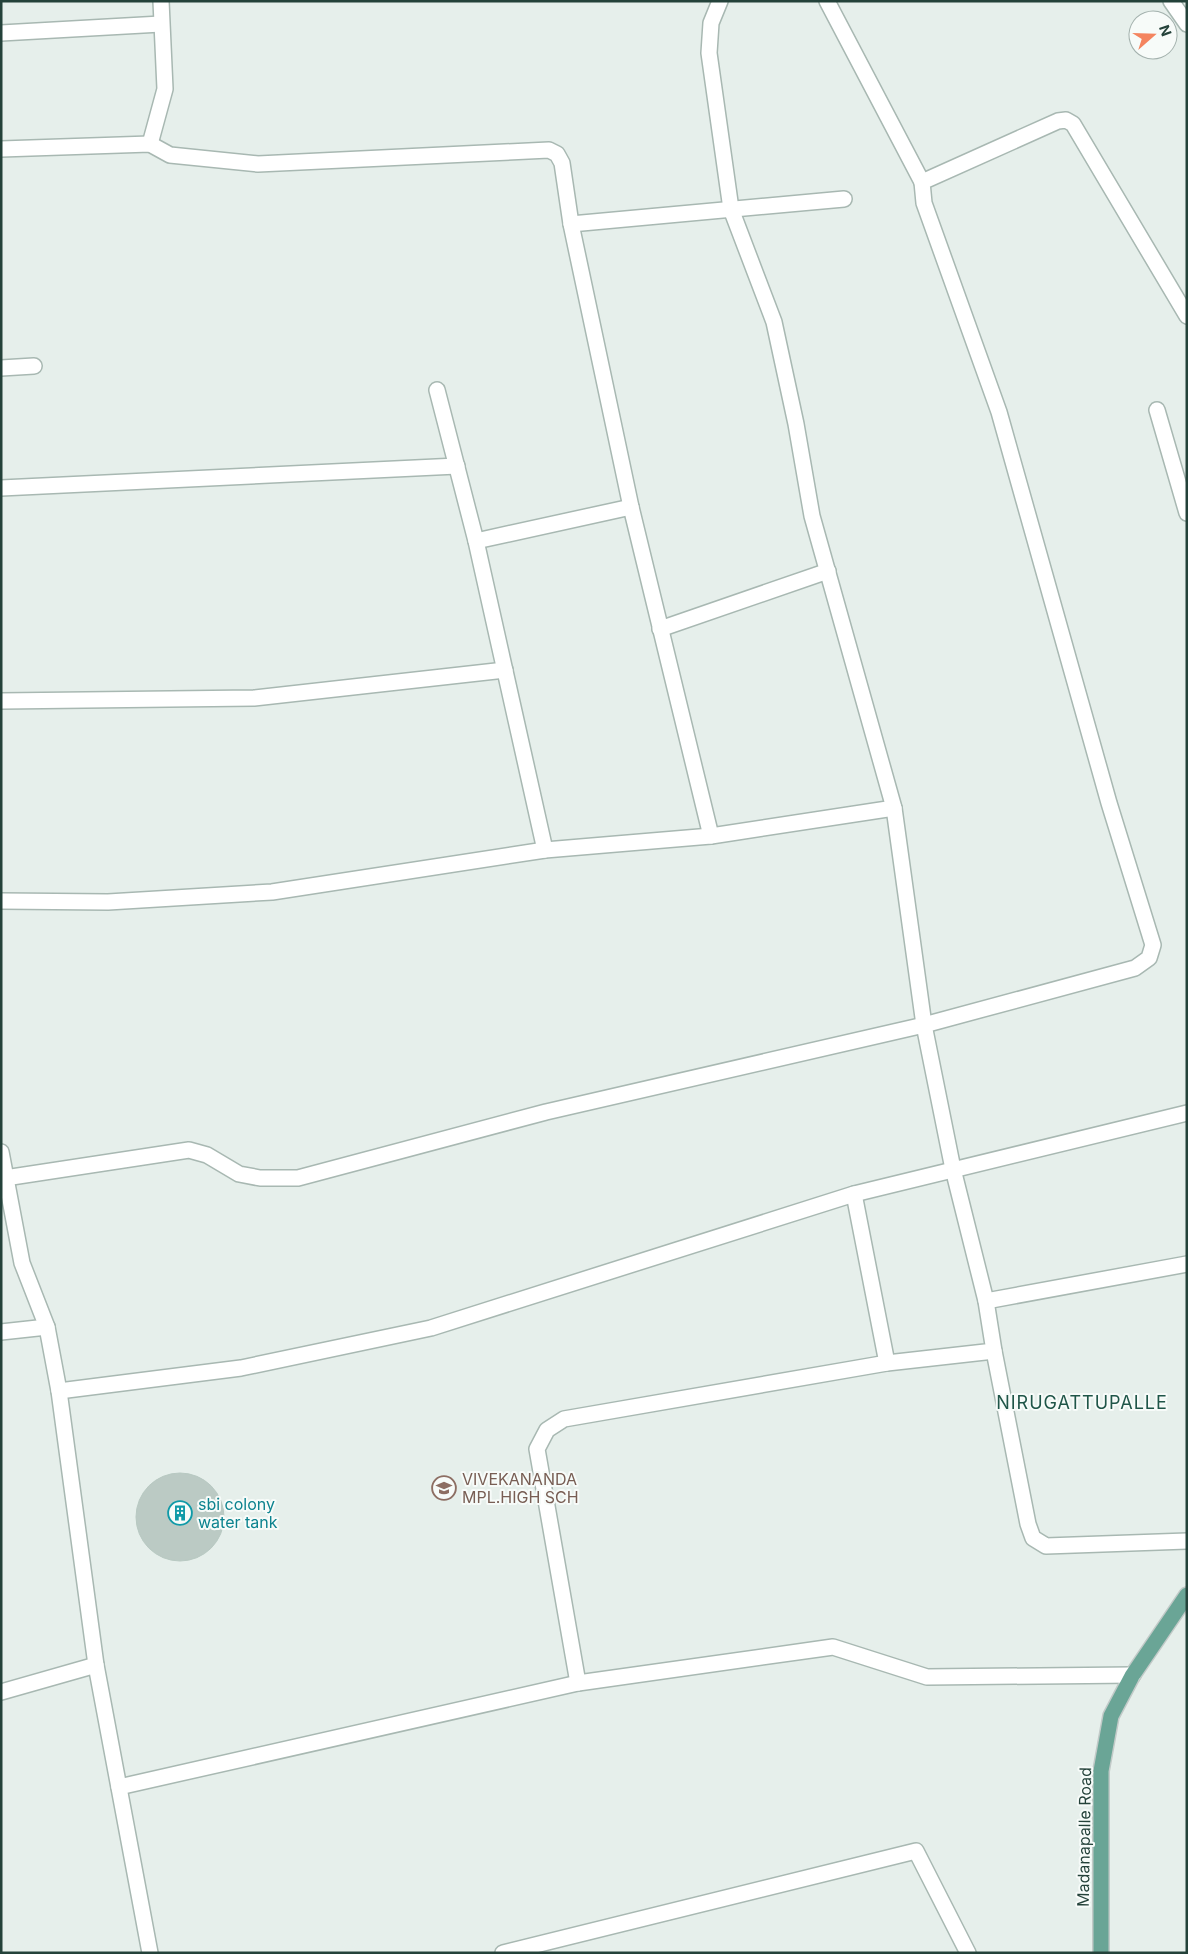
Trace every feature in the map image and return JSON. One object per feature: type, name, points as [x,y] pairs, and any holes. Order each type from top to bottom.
[{"type":"main road","name":"Madanapalle Road","points":[[1101,1953],[1101,1771],[1111,1716],[1133,1675],[1186,1598]]},
{"type":"street","points":[[150,144],[165,88],[160,1]]},
{"type":"street","points":[[720,1],[711,23],[709,52],[731,209],[774,322],[796,424],[812,516],[894,808],[924,1024],[952,1170],[986,1301],[1028,1524],[1033,1538],[1046,1546],[1187,1541]]},
{"type":"street","points":[[5,1178],[189,1150],[207,1155],[239,1174],[260,1178],[298,1178],[546,1112],[924,1024],[1135,968],[1149,958],[1153,945],[1109,803],[999,412],[924,203],[922,182],[827,1]]},
{"type":"street","points":[[1171,1],[1187,24]]},
{"type":"street","points":[[1,33],[161,24]]},
{"type":"street","points":[[922,182],[1058,121],[1066,120],[1073,124],[1187,316]]},
{"type":"street","points":[[1,149],[150,144],[170,155],[258,164],[549,150],[557,154],[562,162],[571,224],[631,508],[711,836]]},
{"type":"street","points":[[571,224],[844,199]]},
{"type":"street","points":[[1,368],[34,366]]},
{"type":"street","points":[[437,390],[476,541],[545,850]]},
{"type":"street","points":[[1157,410],[1186,506]]},
{"type":"street","points":[[1,488],[457,466]]},
{"type":"street","points":[[476,541],[631,508]]},
{"type":"street","points":[[660,628],[828,571]]},
{"type":"street","points":[[1,701],[254,698],[505,670]]},
{"type":"street","points":[[1,901],[108,902],[272,892],[545,850],[711,836],[894,808]]},
{"type":"street","points":[[59,1391],[241,1368],[430,1328],[854,1194],[1187,1114]]},
{"type":"street","points":[[1,1152],[22,1263],[47,1327],[59,1391],[96,1665],[150,1953]]},
{"type":"street","points":[[854,1194],[887,1363]]},
{"type":"street","points":[[986,1301],[1187,1264]]},
{"type":"street","points":[[1,1332],[47,1327]]},
{"type":"street","points":[[578,1683],[537,1449],[546,1430],[564,1420],[887,1363],[994,1351]]},
{"type":"street","points":[[119,1787],[578,1683],[833,1647],[927,1677],[1133,1675]]},
{"type":"street","points":[[1,1692],[96,1665]]},
{"type":"street","points":[[503,1953],[916,1851],[968,1953]]},
{"type":"building","name":"sbi colony water tank","points":[[180,1473],[197,1476],[211,1486],[221,1500],[224,1517],[221,1534],[211,1548],[197,1558],[180,1561],[163,1558],[149,1548],[139,1534],[136,1517],[139,1500],[149,1486],[163,1476]]},
{"type":"place","name":"VIVEKANANDA MPL.HIGH SCH","points":[[444,1488]]},
{"type":"place","name":"sbi colony water tank","points":[[180,1513]]},
{"type":"district","name":"NIRUGATTUPALLE","points":[[1082,1403]]}]
